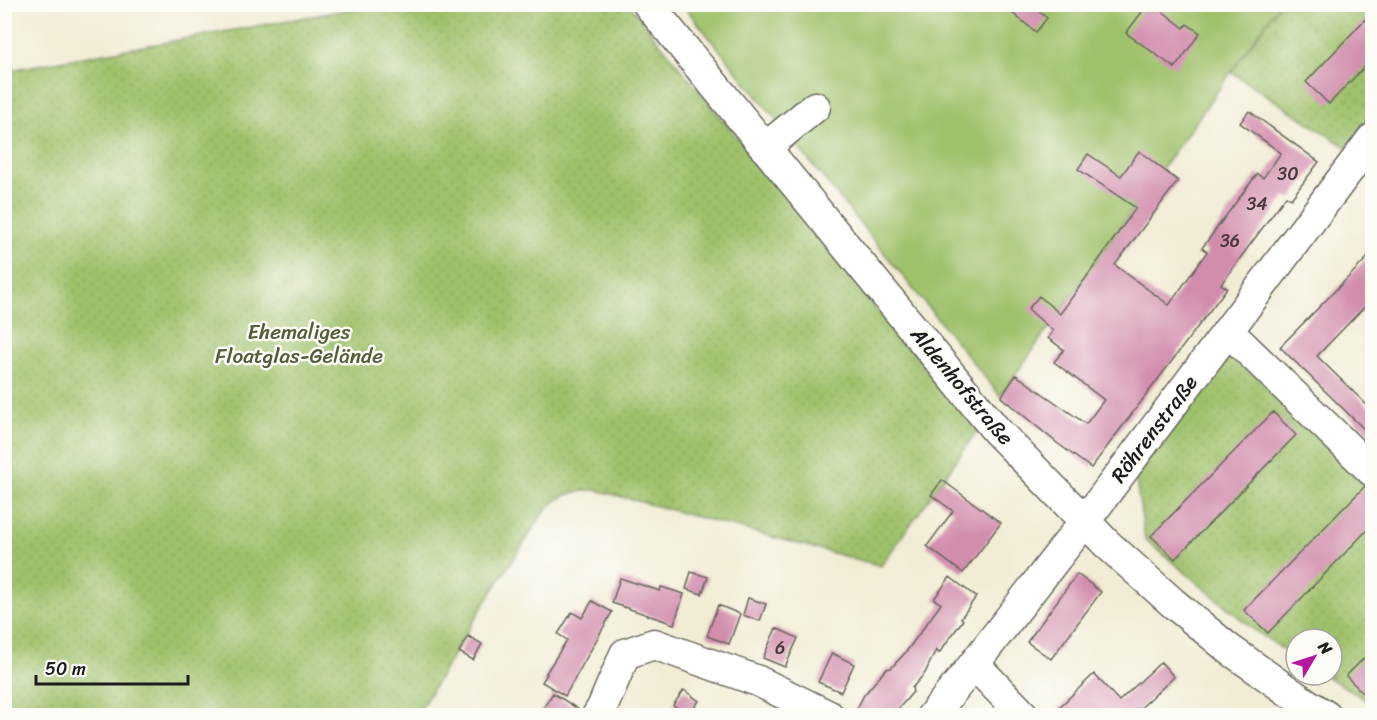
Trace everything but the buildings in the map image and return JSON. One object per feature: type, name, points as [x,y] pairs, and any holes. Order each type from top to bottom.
[{"type":"street","name":"Aldenhofstraße","points":[[648,4],[996,430],[1107,544],[1173,603],[1229,649],[1326,716]]},
{"type":"street","points":[[765,148],[815,107]]},
{"type":"street","name":"Röhrenstraße","points":[[932,716],[1085,521],[1372,141]]},
{"type":"street","points":[[1228,331],[1372,471]]},
{"type":"street","points":[[597,716],[626,654],[654,644],[758,681],[829,716]]},
{"type":"street","points":[[974,664],[1024,716]]},
{"type":"green space","name":"Ehemaliges Floatglas-Gelände","points":[[373,5],[629,5],[978,430],[881,566],[596,490],[563,496],[542,515],[484,604],[417,715],[5,715],[5,71]]},
{"type":"green space","points":[[683,5],[1279,5],[1000,396]]},
{"type":"green space","points":[[1279,5],[1372,5],[1372,113],[1347,148],[1231,72]]},
{"type":"green space","points":[[1232,351],[1372,493],[1372,703],[1344,687],[1344,627],[1284,627],[1284,650],[1254,630],[1145,539],[1135,474]]}]
